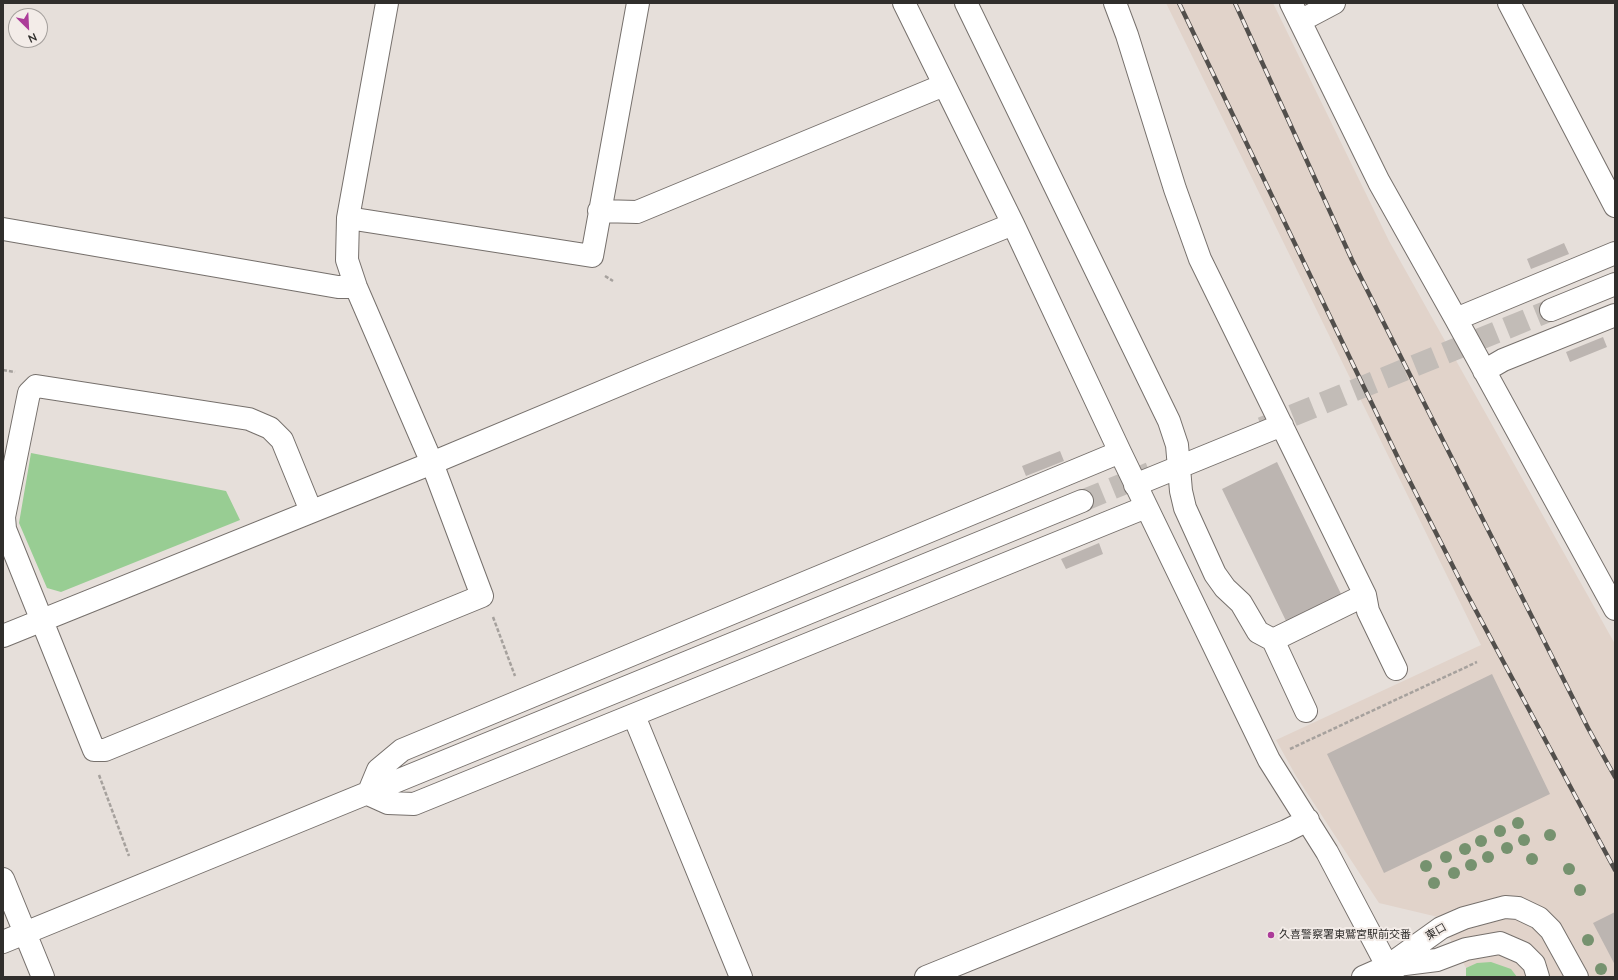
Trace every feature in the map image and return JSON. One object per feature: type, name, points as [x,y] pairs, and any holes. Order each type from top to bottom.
[{"type":"street","points":[[311,511],[282,440],[270,428],[249,419],[36,386],[29,394],[4,517],[5,530],[94,750],[105,750],[482,596],[432,463],[356,287],[347,260],[348,218],[387,3]]},
{"type":"street","points":[[348,218],[592,256],[638,3]]},
{"type":"street","points":[[904,3],[1013,224],[1135,485],[1269,760],[1308,820],[1352,896],[1391,972]]},
{"type":"street","points":[[966,3],[1169,422],[1177,445],[1181,491],[1185,508],[1215,574],[1224,588],[1241,604],[1258,632],[1273,640],[1306,711]]},
{"type":"street","points":[[1115,3],[1127,35],[1175,189],[1200,259],[1365,595],[1368,611],[1396,669]]},
{"type":"street","points":[[1334,3],[1295,12],[1378,182],[1456,319],[1615,609]]},
{"type":"street","points":[[1509,3],[1615,206]]},
{"type":"street","points":[[600,212],[637,212],[944,85]]},
{"type":"street","points":[[3,636],[432,463],[652,371],[1013,224]]},
{"type":"street","points":[[3,229],[338,287],[356,287]]},
{"type":"street","points":[[1456,319],[1615,253]]},
{"type":"street","points":[[1551,310],[1615,284]]},
{"type":"street","points":[[1484,371],[1503,360],[1615,315]]},
{"type":"street","points":[[1135,485],[1282,425]]},
{"type":"street","points":[[368,794],[378,770],[402,750],[1120,452]]},
{"type":"street","points":[[3,942],[1082,501]]},
{"type":"street","points":[[368,794],[388,803],[414,804],[1146,507]]},
{"type":"street","points":[[1273,640],[1365,595]]},
{"type":"street","points":[[634,716],[741,977]]},
{"type":"street","points":[[926,977],[1286,831],[1308,820]]},
{"type":"street","points":[[3,879],[44,977]]},
{"type":"street","name":"東口","points":[[1391,972],[1426,938],[1447,926],[1488,911],[1505,907],[1518,908],[1539,918],[1551,930],[1577,977]]},
{"type":"street","points":[[1363,977],[1391,972],[1437,960],[1466,949],[1500,943],[1523,953],[1534,964],[1538,977]]},
{"type":"path","points":[[482,596],[490,608],[517,681]]},
{"type":"path","points":[[1269,760],[1477,662]]},
{"type":"path","points":[[94,750],[96,767],[129,856]]},
{"type":"shaded area","points":[[1166,3],[1273,3],[1389,241],[1615,644],[1615,977],[1466,977],[1466,968],[1438,917],[1379,903],[1296,776],[1276,740],[1481,645]]},
{"type":"green space","points":[[31,453],[226,491],[240,520],[61,592],[47,588],[19,523]]},
{"type":"green space","points":[[1491,962],[1511,969],[1517,977],[1466,977],[1466,968],[1477,963]]},
{"type":"building","points":[[1564,243],[1569,254],[1531,269],[1527,259]]},
{"type":"building","points":[[1603,337],[1607,347],[1570,362],[1566,352]]},
{"type":"building","points":[[1060,451],[1064,461],[1026,476],[1022,466]]},
{"type":"building","points":[[1277,462],[1342,596],[1287,623],[1222,489]]},
{"type":"building","points":[[1099,543],[1103,554],[1066,569],[1061,559]]},
{"type":"building","points":[[1492,674],[1550,794],[1384,873],[1327,754]]},
{"type":"building","points":[[1615,912],[1615,965],[1593,923]]},
{"type":"tunnel","points":[[1262,428],[1551,310]]},
{"type":"tunnel","points":[[1082,501],[1150,473]]},
{"type":"railway","points":[[1179,3],[1400,462],[1467,594],[1615,870]]},
{"type":"railway","points":[[1235,3],[1352,260],[1588,728],[1615,777]]},
{"type":"place","name":"久喜警察署東鷲宮駅前交番","points":[[1271,935]]}]
